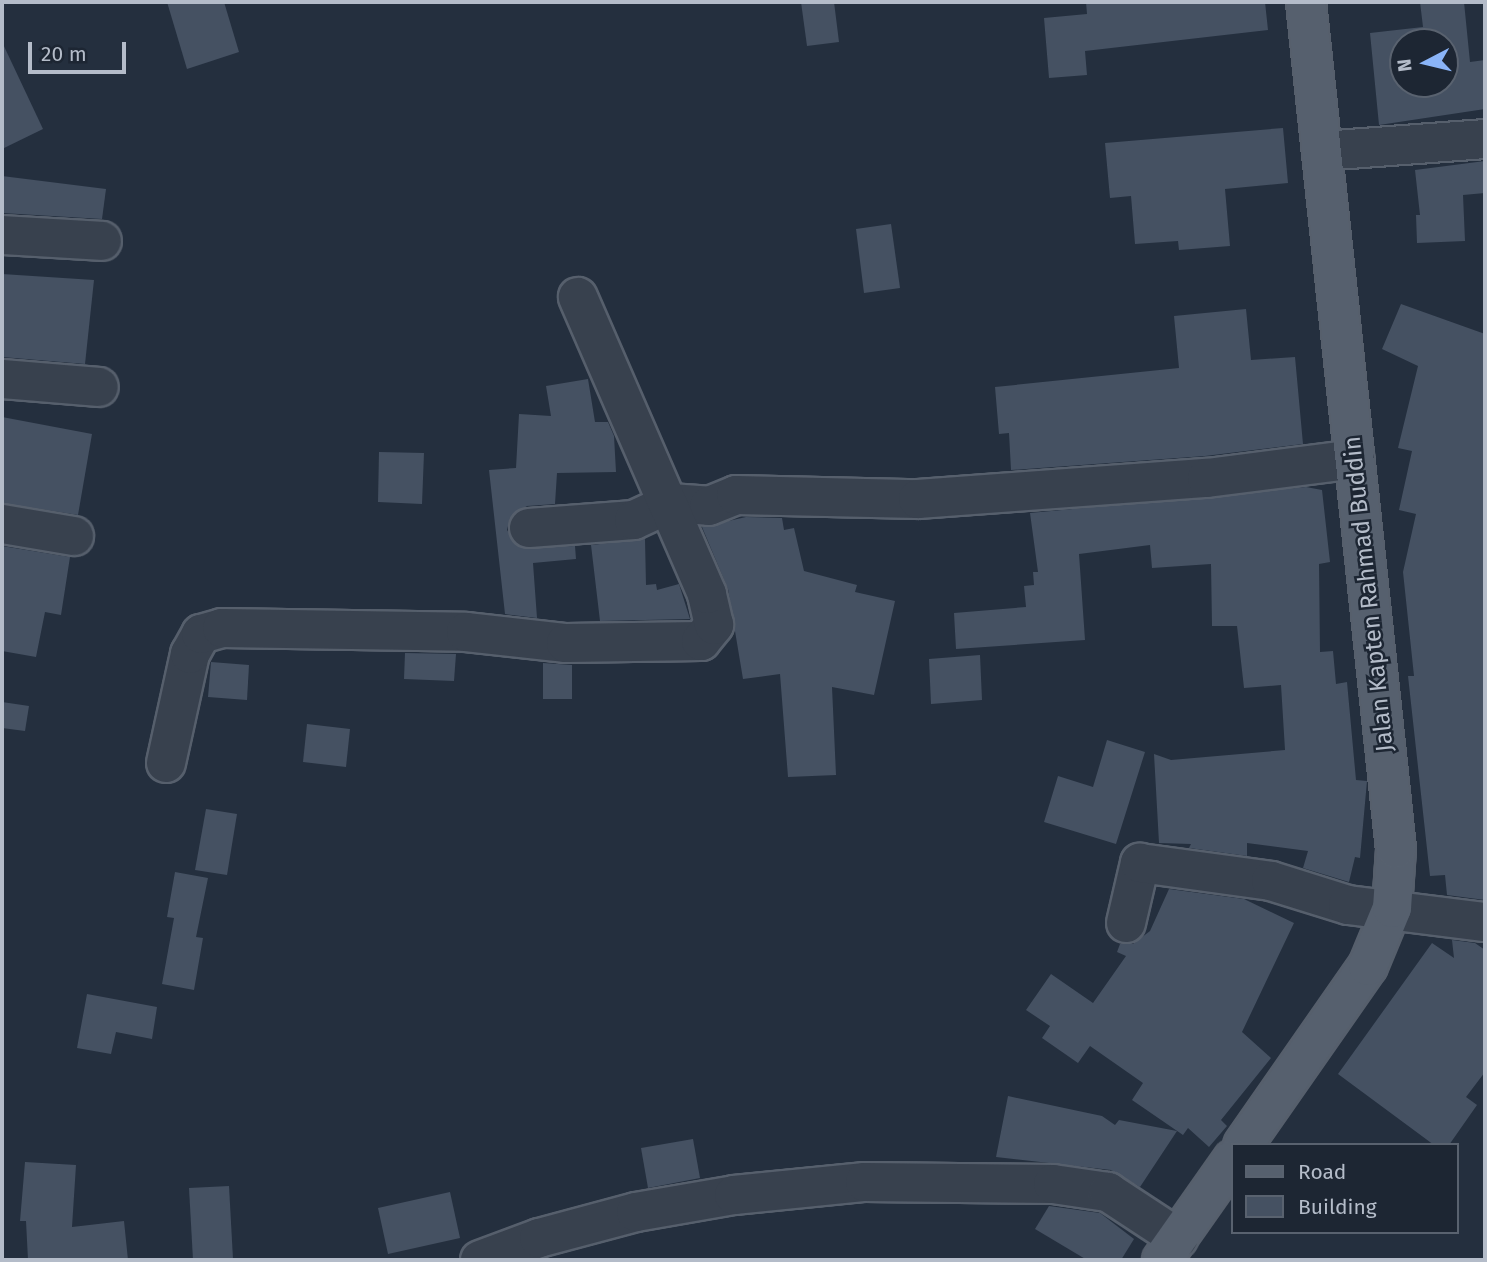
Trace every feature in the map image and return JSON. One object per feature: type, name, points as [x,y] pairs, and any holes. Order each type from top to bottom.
[{"type":"main road","name":"Jalan Kapten Rahmad Buddin","points":[[1244,1143],[1368,966],[1392,908],[1396,849],[1307,2]]},
{"type":"main road","points":[[1170,1249],[1232,1160]]},
{"type":"street","points":[[1322,151],[1485,139]]},
{"type":"street","points":[[2,235],[102,241]]},
{"type":"street","points":[[166,762],[190,654],[201,634],[222,628],[466,632],[566,643],[701,641],[714,625],[707,594],[670,503],[579,298]]},
{"type":"street","points":[[2,379],[99,387]]},
{"type":"street","points":[[529,528],[634,520],[670,503],[709,506],[736,495],[918,499],[1207,478],[1355,459]]},
{"type":"street","points":[[2,524],[75,536]]},
{"type":"street","points":[[1126,923],[1140,863],[1271,881],[1348,905],[1392,908],[1485,922]]},
{"type":"street","points":[[480,1260],[539,1238],[636,1212],[734,1195],[865,1182],[1053,1184],[1108,1192],[1170,1249]]},
{"type":"building","points":[[167,2],[224,2],[239,52],[187,69]]},
{"type":"building","points":[[801,2],[834,2],[839,42],[807,46]]},
{"type":"building","points":[[1086,2],[1265,2],[1268,30],[1085,51],[1087,75],[1049,78],[1044,18],[1087,14]]},
{"type":"building","points":[[1420,2],[1464,2],[1470,62],[1485,60],[1485,109],[1379,125],[1370,33],[1389,31],[1389,98],[1459,98],[1459,28],[1414,28],[1423,27]]},
{"type":"building","points":[[2,42],[43,129],[2,149]]},
{"type":"building","points":[[1283,128],[1288,183],[1225,189],[1230,246],[1179,250],[1178,241],[1135,244],[1131,196],[1110,198],[1105,143]]},
{"type":"building","points":[[1485,161],[1485,193],[1463,195],[1465,241],[1417,243],[1416,215],[1420,215],[1415,170]]},
{"type":"building","points":[[2,176],[106,189],[102,219],[2,213]]},
{"type":"building","points":[[891,224],[900,288],[864,293],[856,229]]},
{"type":"building","points":[[2,274],[94,280],[85,364],[2,357]]},
{"type":"building","points":[[1401,304],[1485,334],[1485,900],[1447,895],[1445,875],[1430,876],[1408,676],[1414,676],[1403,572],[1416,514],[1399,510],[1412,451],[1398,448],[1418,366],[1382,349]]},
{"type":"building","points":[[1246,309],[1251,360],[1295,357],[1303,444],[1205,456],[1011,470],[1009,433],[999,434],[995,387],[1179,368],[1174,316]]},
{"type":"building","points":[[588,379],[595,422],[608,422],[614,436],[616,472],[557,473],[555,504],[527,506],[510,518],[507,530],[519,547],[575,546],[576,559],[533,563],[537,618],[505,614],[489,470],[516,468],[519,414],[551,416],[546,386]]},
{"type":"building","points":[[2,417],[92,434],[78,515],[2,503]]},
{"type":"building","points":[[379,452],[424,453],[422,504],[378,502]]},
{"type":"building","points":[[1306,487],[1322,490],[1330,562],[1319,564],[1320,652],[1333,651],[1336,684],[1347,682],[1356,780],[1367,781],[1360,858],[1355,857],[1349,882],[1303,868],[1308,851],[1247,843],[1247,856],[1189,848],[1191,844],[1159,843],[1154,754],[1171,760],[1285,750],[1281,685],[1244,688],[1237,626],[1212,626],[1211,564],[1152,568],[1150,545],[1079,554],[1085,640],[956,649],[954,613],[1026,607],[1024,586],[1034,585],[1033,572],[1038,572],[1030,513]]},
{"type":"building","points":[[746,517],[782,518],[784,530],[794,528],[804,571],[857,585],[855,592],[895,601],[874,695],[832,687],[836,775],[788,777],[780,674],[743,679],[728,589],[702,527]]},
{"type":"building","points":[[645,539],[646,585],[656,584],[657,590],[679,584],[690,619],[600,621],[591,545]]},
{"type":"building","points":[[2,546],[70,557],[61,615],[45,612],[36,657],[2,651]]},
{"type":"building","points":[[405,653],[456,654],[454,681],[404,679]]},
{"type":"building","points":[[980,655],[982,700],[931,704],[929,659]]},
{"type":"building","points":[[211,662],[249,665],[247,700],[208,697]]},
{"type":"building","points":[[543,663],[572,665],[572,699],[543,699]]},
{"type":"building","points":[[2,702],[29,706],[25,731],[2,728]]},
{"type":"building","points":[[307,724],[350,729],[346,767],[303,762]]},
{"type":"building","points":[[1107,740],[1145,752],[1116,844],[1044,822],[1058,776],[1093,787]]},
{"type":"building","points":[[206,809],[237,814],[227,875],[195,870]]},
{"type":"building","points":[[175,872],[208,878],[196,937],[203,938],[194,990],[162,984],[174,918],[167,917]]},
{"type":"building","points":[[1169,889],[1244,899],[1294,923],[1242,1032],[1271,1058],[1221,1120],[1227,1126],[1209,1147],[1188,1128],[1183,1135],[1132,1100],[1143,1083],[1090,1046],[1078,1063],[1042,1038],[1050,1026],[1026,1010],[1051,974],[1093,1003],[1126,956],[1117,952],[1120,944],[1133,944],[1150,931]]},
{"type":"building","points":[[1452,940],[1475,943],[1485,950],[1485,1072],[1466,1097],[1477,1105],[1450,1143],[1431,1143],[1338,1074],[1432,943],[1454,958]]},
{"type":"building","points":[[87,994],[157,1007],[152,1039],[116,1032],[111,1054],[77,1048]]},
{"type":"building","points":[[1008,1096],[1102,1116],[1115,1125],[1119,1120],[1177,1131],[1140,1187],[1111,1170],[996,1157]]},
{"type":"building","points":[[693,1139],[700,1178],[648,1188],[641,1148]]},
{"type":"building","points":[[25,1162],[76,1165],[72,1227],[124,1221],[128,1260],[28,1260],[26,1221],[20,1221]]},
{"type":"building","points":[[229,1186],[233,1259],[193,1260],[189,1188]]},
{"type":"building","points":[[450,1192],[460,1238],[388,1254],[378,1208]]},
{"type":"building","points":[[1049,1206],[1100,1213],[1134,1239],[1121,1260],[1087,1260],[1035,1229]]}]
